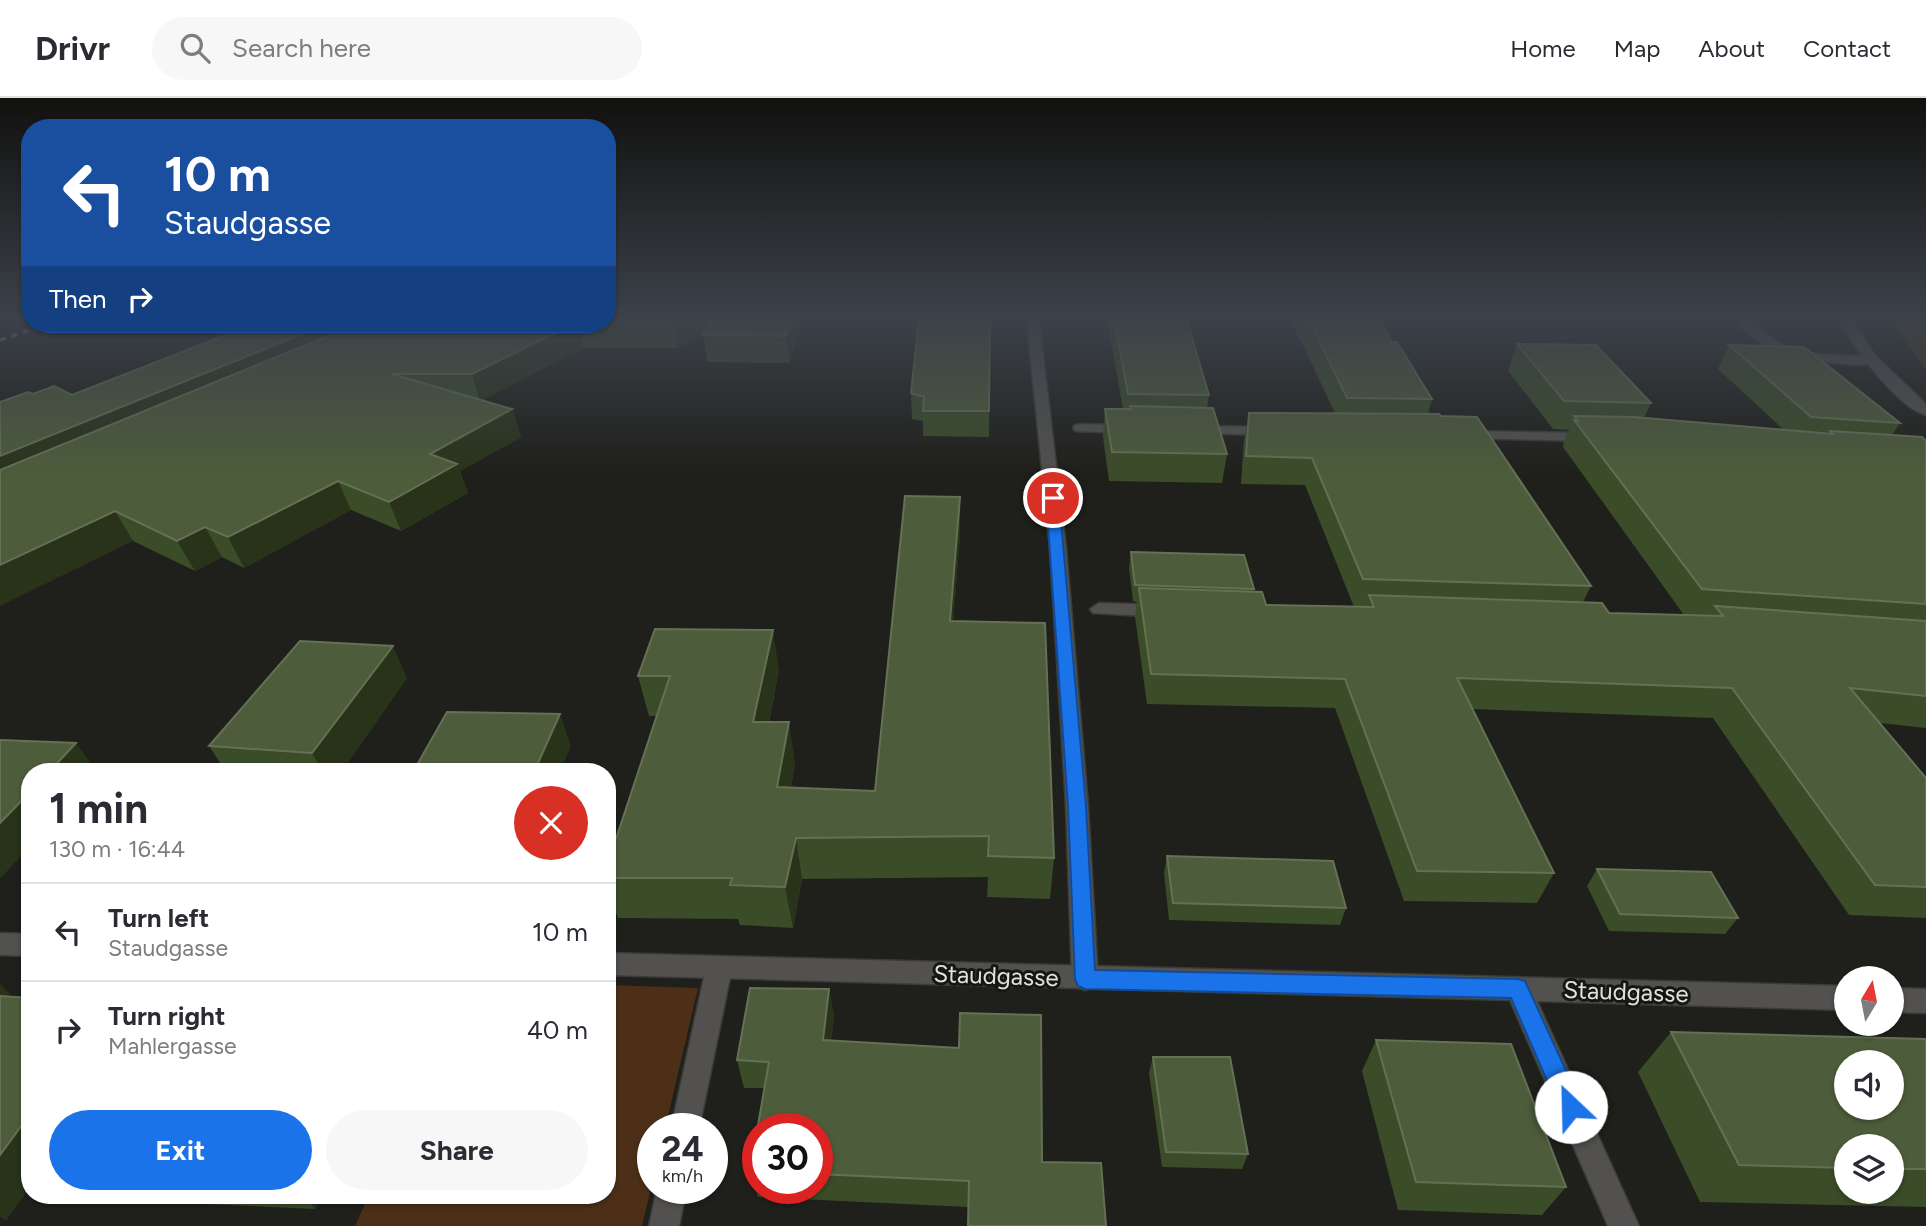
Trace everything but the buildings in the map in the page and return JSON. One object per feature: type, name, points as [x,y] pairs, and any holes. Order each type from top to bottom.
[{"type":"street","points":[[1038,371],[1058,548],[1077,806],[1085,979]]},
{"type":"street","points":[[1883,371],[1900,390],[1926,411]]},
{"type":"street","points":[[1080,428],[1147,429]]},
{"type":"street","points":[[1174,430],[1282,431]]},
{"type":"street","points":[[1447,434],[1609,437]]},
{"type":"street","points":[[1099,609],[1182,611]]},
{"type":"street","points":[[0,944],[21,945]]},
{"type":"street","name":"Staudgasse","points":[[616,964],[1834,998]]},
{"type":"street","points":[[688,1113],[719,968]]},
{"type":"street","points":[[1518,988],[1624,1226]]},
{"type":"street","points":[[1904,1000],[1926,1000]]},
{"type":"street","points":[[664,1226],[669,1204]]},
{"type":"shaded area","points":[[616,985],[698,988],[669,1113],[637,1113],[637,1204],[647,1204],[642,1226],[355,1226],[365,1204],[616,1204]]},
{"type":"route","points":[[1053,498],[1077,806],[1085,979],[1518,988],[1571,1107]]}]
